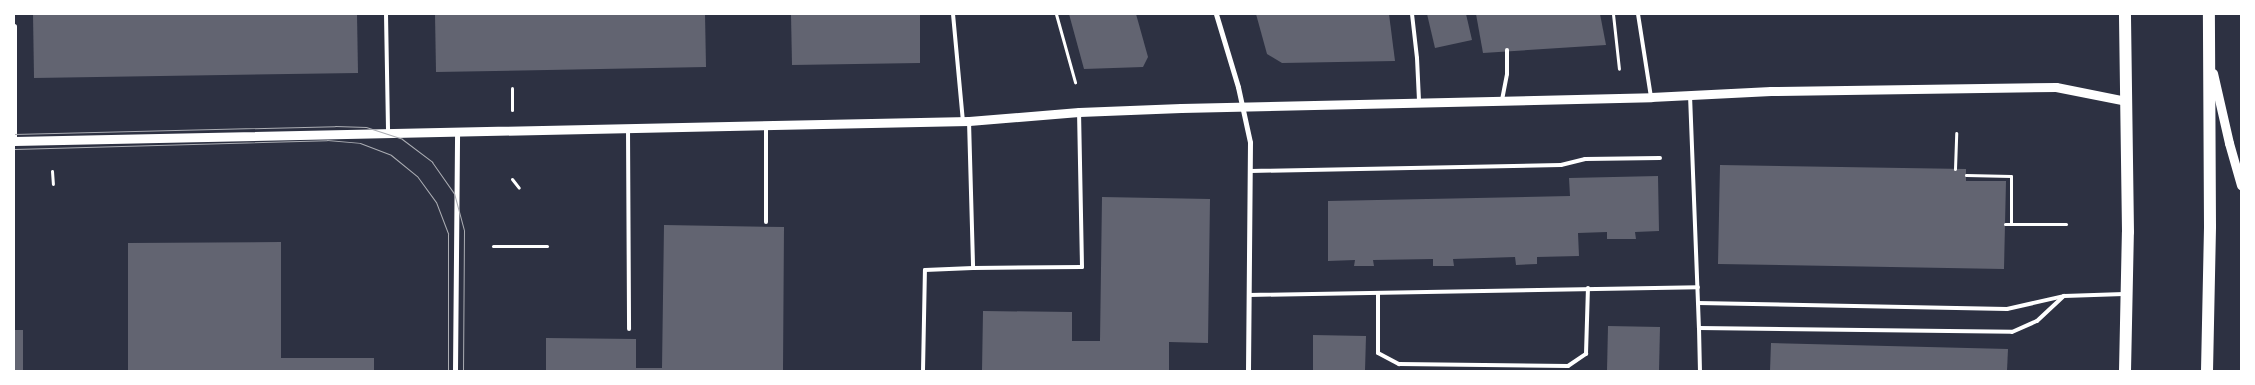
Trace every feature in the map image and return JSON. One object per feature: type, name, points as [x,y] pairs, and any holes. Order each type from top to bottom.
[{"type":"main road","points":[[2125,14],[2128,232],[2125,371]]},
{"type":"main road","points":[[2207,371],[2210,226],[2209,14]]},
{"type":"street","points":[[1216,14],[1250,142],[1248,371]]},
{"type":"street","points":[[14,26],[14,141],[457,130],[966,121],[1079,112],[1651,97],[1690,94],[2056,87],[2126,101]]},
{"type":"street","points":[[2209,54],[2229,143],[2241,184]]},
{"type":"street","points":[[455,371],[457,130]]},
{"type":"lane","points":[[386,14],[388,133]]},
{"type":"lane","points":[[953,14],[966,121],[972,268]]},
{"type":"lane","points":[[1412,14],[1419,102]]},
{"type":"lane","points":[[1638,14],[1651,97]]},
{"type":"lane","points":[[1502,100],[1507,74],[1507,50]]},
{"type":"lane","points":[[1690,94],[1700,371]]},
{"type":"lane","points":[[923,371],[925,270],[1082,267],[1079,112]]},
{"type":"lane","points":[[766,125],[766,222]]},
{"type":"lane","points":[[628,127],[630,329]]},
{"type":"lane","points":[[1251,171],[1561,165],[1585,159],[1660,158]]},
{"type":"lane","points":[[1250,295],[1698,287]]},
{"type":"lane","points":[[1378,292],[1378,353],[1399,364],[1568,366],[1586,354],[1588,288]]},
{"type":"lane","points":[[1698,302],[2007,310],[2064,296],[2127,294]]},
{"type":"lane","points":[[1699,328],[2012,332],[2037,321],[2064,296]]},
{"type":"path","points":[[1056,14],[1075,82]]},
{"type":"path","points":[[1613,14],[1619,69]]},
{"type":"path","points":[[512,88],[512,110]]},
{"type":"path","points":[[1955,169],[1956,133]]},
{"type":"path","points":[[52,171],[53,184]]},
{"type":"path","points":[[1966,175],[2011,176],[2010,224]]},
{"type":"path","points":[[512,179],[519,188]]},
{"type":"path","points":[[2005,224],[2066,224]]},
{"type":"path","points":[[493,246],[547,246]]},
{"type":"building","points":[[33,14],[357,14],[358,73],[34,78]]},
{"type":"building","points":[[435,14],[705,14],[706,67],[436,72]]},
{"type":"building","points":[[791,14],[920,14],[920,63],[792,65]]},
{"type":"building","points":[[1069,14],[1136,14],[1148,57],[1143,67],[1084,69]]},
{"type":"building","points":[[1256,14],[1389,14],[1395,61],[1282,63],[1267,54]]},
{"type":"building","points":[[1427,14],[1466,14],[1472,40],[1435,48]]},
{"type":"building","points":[[1476,14],[1600,14],[1606,45],[1483,53]]},
{"type":"building","points":[[1720,165],[1966,169],[1966,181],[2006,181],[2004,269],[1718,264]]},
{"type":"building","points":[[1658,176],[1659,231],[1635,232],[1636,239],[1607,239],[1607,232],[1578,233],[1579,256],[1537,257],[1537,264],[1516,265],[1515,257],[1453,259],[1454,266],[1433,266],[1433,259],[1373,260],[1374,266],[1354,266],[1355,260],[1328,261],[1328,201],[1570,196],[1569,178]]},
{"type":"building","points":[[1102,197],[1210,199],[1208,343],[1169,342],[1169,371],[982,371],[983,311],[1072,312],[1072,341],[1100,341]]},
{"type":"building","points":[[664,225],[784,227],[783,370],[546,371],[546,338],[636,339],[636,368],[662,368]]},
{"type":"building","points":[[281,242],[281,358],[374,358],[374,371],[128,371],[128,243]]},
{"type":"building","points":[[1608,326],[1660,327],[1659,371],[1607,371]]},
{"type":"building","points":[[14,330],[23,330],[23,371],[14,371]]},
{"type":"building","points":[[1313,335],[1366,336],[1365,371],[1313,371]]},
{"type":"building","points":[[1771,343],[2008,349],[2007,371],[1770,371]]},
{"type":"tram line","points":[[14,134],[335,126],[366,127],[402,139],[432,162],[454,193],[464,230],[463,371]]},
{"type":"tram line","points":[[14,149],[327,140],[360,143],[391,155],[417,176],[436,202],[448,234],[448,371]]}]
